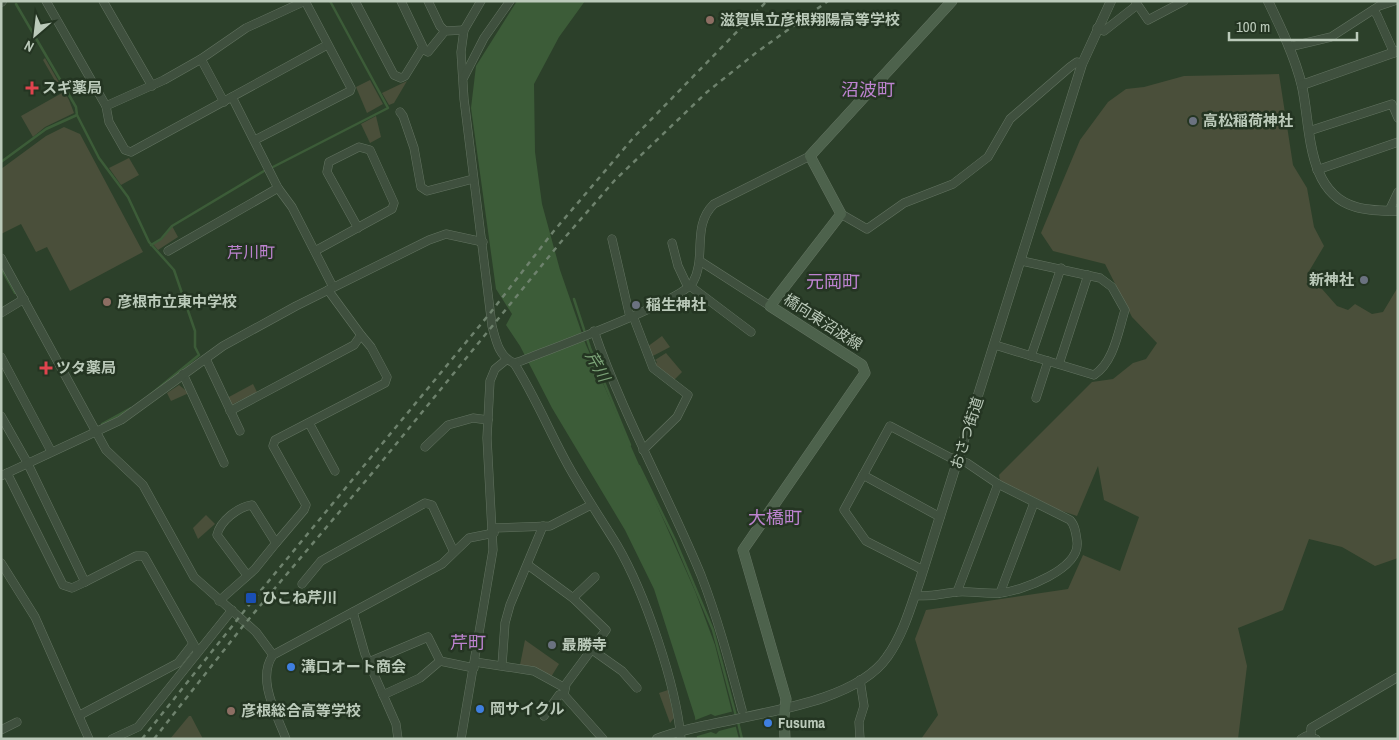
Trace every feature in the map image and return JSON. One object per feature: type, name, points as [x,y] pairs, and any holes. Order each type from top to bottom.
[{"type":"main road","points":[[841,214],[810,156],[952,1]]},
{"type":"main road","name":"橋向東沼波線","points":[[785,739],[784,716],[786,699],[743,550],[865,373],[862,365],[770,306],[841,214]]},
{"type":"street","points":[[46,1],[106,106],[109,122],[125,150],[131,152],[328,45]]},
{"type":"street","points":[[103,1],[152,86]]},
{"type":"street","points":[[106,106],[152,86],[201,59],[246,28],[305,1],[351,88],[350,91],[255,140]]},
{"type":"street","points":[[355,1],[397,78],[405,76],[422,49]]},
{"type":"street","points":[[401,1],[422,49],[428,52],[445,31],[464,30]]},
{"type":"street","points":[[428,1],[440,26],[445,31]]},
{"type":"street","points":[[481,1],[464,30],[461,52],[473,179],[483,242],[492,326],[497,344],[513,361],[591,505],[617,546],[643,601],[672,690],[683,734]]},
{"type":"street","points":[[464,77],[484,38],[510,1]]},
{"type":"street","name":"おさつ街道","points":[[657,739],[683,734],[741,714],[786,708],[839,692],[874,672],[887,658],[908,617],[1022,261],[1082,64],[1111,1]]},
{"type":"street","points":[[1098,28],[1104,31],[1136,3],[1148,20],[1184,1]]},
{"type":"street","points":[[1268,1],[1289,47],[1302,85],[1317,170],[1328,189],[1349,205],[1370,210],[1393,211],[1398,192]]},
{"type":"street","points":[[1289,47],[1330,36],[1373,10],[1394,1]]},
{"type":"street","points":[[1302,85],[1396,52],[1378,14],[1373,10]]},
{"type":"street","points":[[201,59],[224,102]]},
{"type":"street","points":[[841,214],[867,229],[904,203],[953,184],[988,156],[1010,119],[1070,66],[1077,62],[1082,64]]},
{"type":"street","points":[[219,601],[255,569],[304,510],[306,505],[273,446],[275,440],[385,383],[387,377],[371,347],[331,289],[315,251],[292,207],[278,188],[232,97]]},
{"type":"street","points":[[1309,131],[1392,104],[1398,118]]},
{"type":"street","points":[[400,112],[414,148],[420,187],[427,191],[473,179]]},
{"type":"street","points":[[1317,170],[1398,142]]},
{"type":"street","points":[[315,251],[392,210],[394,202],[370,150],[359,147],[329,162],[327,172],[358,228]]},
{"type":"street","points":[[461,739],[488,590],[493,531],[488,420],[492,375],[495,369],[632,316],[675,296],[691,285],[698,272],[700,230],[706,212],[714,204],[810,156]]},
{"type":"street","points":[[168,251],[278,188]]},
{"type":"street","points":[[198,652],[192,644],[182,620],[144,556],[136,556],[72,588],[63,585],[4,474],[50,451],[121,420],[183,374],[256,327],[331,289],[446,234],[483,242]]},
{"type":"street","points":[[612,239],[632,316],[653,368],[688,395],[677,417],[643,450]]},
{"type":"street","points":[[672,243],[682,276],[751,332]]},
{"type":"street","points":[[1,258],[96,432],[112,457],[143,485],[184,563],[203,587],[232,610],[262,639],[273,655]]},
{"type":"street","points":[[700,261],[770,306]]},
{"type":"street","points":[[995,345],[1094,375],[1103,369],[1113,347],[1125,310],[1112,287],[1100,278],[1022,261]]},
{"type":"street","points":[[1031,356],[1060,268]]},
{"type":"street","points":[[1059,364],[1088,275]]},
{"type":"street","points":[[1,313],[24,299]]},
{"type":"street","points":[[591,332],[609,376],[701,576],[723,638],[741,714]]},
{"type":"street","points":[[230,411],[354,345],[361,335]]},
{"type":"street","points":[[1,357],[50,451]]},
{"type":"street","points":[[206,359],[240,431]]},
{"type":"street","points":[[1036,398],[1048,361]]},
{"type":"street","points":[[183,374],[224,463]]},
{"type":"street","points":[[1,416],[27,462],[85,582]]},
{"type":"street","points":[[426,447],[448,425],[473,418],[488,420]]},
{"type":"street","points":[[309,423],[334,471]]},
{"type":"street","points":[[915,595],[927,597],[957,592],[1000,593],[1034,584],[1058,571],[1075,554],[1078,543],[1074,524],[1070,520],[998,484],[967,463],[958,461],[890,426],[844,510],[866,542],[923,570]]},
{"type":"street","points":[[863,476],[940,517]]},
{"type":"street","points":[[957,592],[998,484]]},
{"type":"street","points":[[302,584],[321,561],[425,503],[432,505],[454,552]]},
{"type":"street","points":[[1000,593],[1034,503]]},
{"type":"street","points":[[247,575],[217,535],[219,527],[243,506],[252,505],[276,544]]},
{"type":"street","points":[[286,739],[269,693],[266,679],[267,664],[273,655],[442,564],[469,538],[493,531],[550,526],[591,505]]},
{"type":"street","points":[[502,665],[505,623],[515,591],[528,565],[543,526]]},
{"type":"street","points":[[1,562],[34,617],[80,715],[89,739]]},
{"type":"street","points":[[528,565],[573,598],[606,630],[591,649],[564,691],[544,716]]},
{"type":"street","points":[[573,598],[595,577]]},
{"type":"street","points":[[112,739],[138,727],[232,610]]},
{"type":"street","points":[[353,612],[369,662],[396,724],[398,739]]},
{"type":"street","points":[[369,662],[428,637],[440,661]]},
{"type":"street","points":[[80,715],[178,663],[192,644]]},
{"type":"street","points":[[591,649],[622,671],[636,688]]},
{"type":"street","points":[[383,695],[420,678],[440,661],[475,665],[502,665],[534,671],[564,691],[602,739]]},
{"type":"street","points":[[1301,739],[1306,736],[1313,738],[1311,728],[1398,677]]},
{"type":"street","points":[[860,680],[864,706],[859,722],[860,739]]},
{"type":"street","points":[[1,730],[17,722]]},
{"type":"shaded area","points":[[517,1],[585,1],[559,37],[534,84],[535,152],[542,204],[560,270],[586,345],[695,591],[715,645],[739,739],[697,739],[695,717],[654,589],[625,530],[552,408],[520,346],[506,325],[512,314],[496,289],[471,108],[476,66]]},
{"type":"shaded area","points":[[45,58],[69,100],[74,113],[45,127],[33,137],[21,116],[62,93],[43,60]]},
{"type":"shaded area","points":[[1279,74],[1293,165],[1307,188],[1314,227],[1324,246],[1308,273],[1337,306],[1348,310],[1355,304],[1372,314],[1383,312],[1398,287],[1398,558],[1375,566],[1342,547],[1309,539],[1283,610],[1238,628],[1247,666],[1238,739],[921,739],[938,715],[915,639],[926,610],[1068,589],[1083,555],[1120,571],[1139,517],[1104,500],[1098,466],[1077,516],[1035,502],[1000,481],[999,475],[1092,382],[1113,379],[1133,363],[1146,359],[1157,343],[1132,317],[1105,264],[1053,251],[1041,233],[1080,140],[1108,102],[1126,89],[1144,87],[1184,76]]},
{"type":"shaded area","points":[[370,80],[383,104],[367,113],[356,87]]},
{"type":"shaded area","points":[[407,81],[394,103],[389,105],[382,93]]},
{"type":"shaded area","points":[[376,116],[381,137],[370,143],[361,124]]},
{"type":"shaded area","points":[[64,127],[80,134],[143,252],[70,291],[47,247],[36,252],[21,224],[1,234],[1,169],[46,136]]},
{"type":"shaded area","points":[[129,158],[139,175],[121,185],[109,168]]},
{"type":"shaded area","points":[[172,226],[178,237],[158,250],[153,244],[162,239]]},
{"type":"shaded area","points":[[662,336],[670,347],[651,357],[647,347]]},
{"type":"shaded area","points":[[666,353],[682,372],[673,381],[654,366],[657,362],[655,360]]},
{"type":"shaded area","points":[[253,384],[257,392],[231,405],[227,398]]},
{"type":"shaded area","points":[[179,385],[189,393],[171,401],[167,393]]},
{"type":"shaded area","points":[[206,515],[215,524],[198,539],[193,528]]},
{"type":"shaded area","points":[[525,640],[559,664],[551,677],[520,665]]},
{"type":"shaded area","points":[[668,690],[674,718],[670,723],[659,693]]},
{"type":"shaded area","points":[[191,716],[203,739],[170,739]]},
{"type":"pier","points":[[734,711],[738,726],[719,731],[716,734],[711,732],[694,737],[693,721],[711,714],[715,716]]},
{"type":"waterway","points":[[273,167],[388,108],[330,1]]},
{"type":"waterway","points":[[16,4],[76,107],[77,115],[99,158],[128,197],[149,242],[174,270],[195,331],[195,347],[199,355],[150,395]]},
{"type":"waterway","points":[[1,162],[46,129],[77,115]]},
{"type":"waterway","points":[[151,245],[161,239],[172,226],[264,171]]},
{"type":"waterway","points":[[1,268],[15,293]]},
{"type":"waterway","name":"芹川","points":[[574,299],[590,348],[630,445]]},
{"type":"waterway","points":[[102,424],[131,408]]},
{"type":"waterway","points":[[639,466],[675,540],[713,630],[736,716]]},
{"type":"waterway","points":[[738,722],[742,739]]},
{"type":"railway","points":[[142,739],[253,600],[491,312],[553,232],[634,137],[767,1]]},
{"type":"railway","points":[[154,739],[243,626],[379,465],[560,243],[615,180],[707,92],[757,52],[828,1]]},
{"type":"place","name":"滋賀県立彦根翔陽高等学校","points":[[710,20]]},
{"type":"place","name":"スギ薬局","points":[[32,88]]},
{"type":"place","name":"高松稲荷神社","points":[[1193,121]]},
{"type":"place","name":"新神社","points":[[1364,280]]},
{"type":"place","name":"彦根市立東中学校","points":[[107,302]]},
{"type":"place","name":"稲生神社","points":[[636,305]]},
{"type":"place","name":"ツタ薬局","points":[[46,368]]},
{"type":"place","name":"ひこね芹川","points":[[251,598]]},
{"type":"place","name":"最勝寺","points":[[552,645]]},
{"type":"place","name":"溝口オート商会","points":[[291,667]]},
{"type":"place","name":"岡サイクル","points":[[480,709]]},
{"type":"place","name":"彦根総合高等学校","points":[[231,711]]},
{"type":"place","name":"Fusuma","points":[[768,723]]},
{"type":"district","name":"沼波町","points":[[868,90]]},
{"type":"district","name":"芹川町","points":[[251,252]]},
{"type":"district","name":"元岡町","points":[[833,282]]},
{"type":"district","name":"大橋町","points":[[775,518]]},
{"type":"district","name":"芹町","points":[[468,643]]}]
